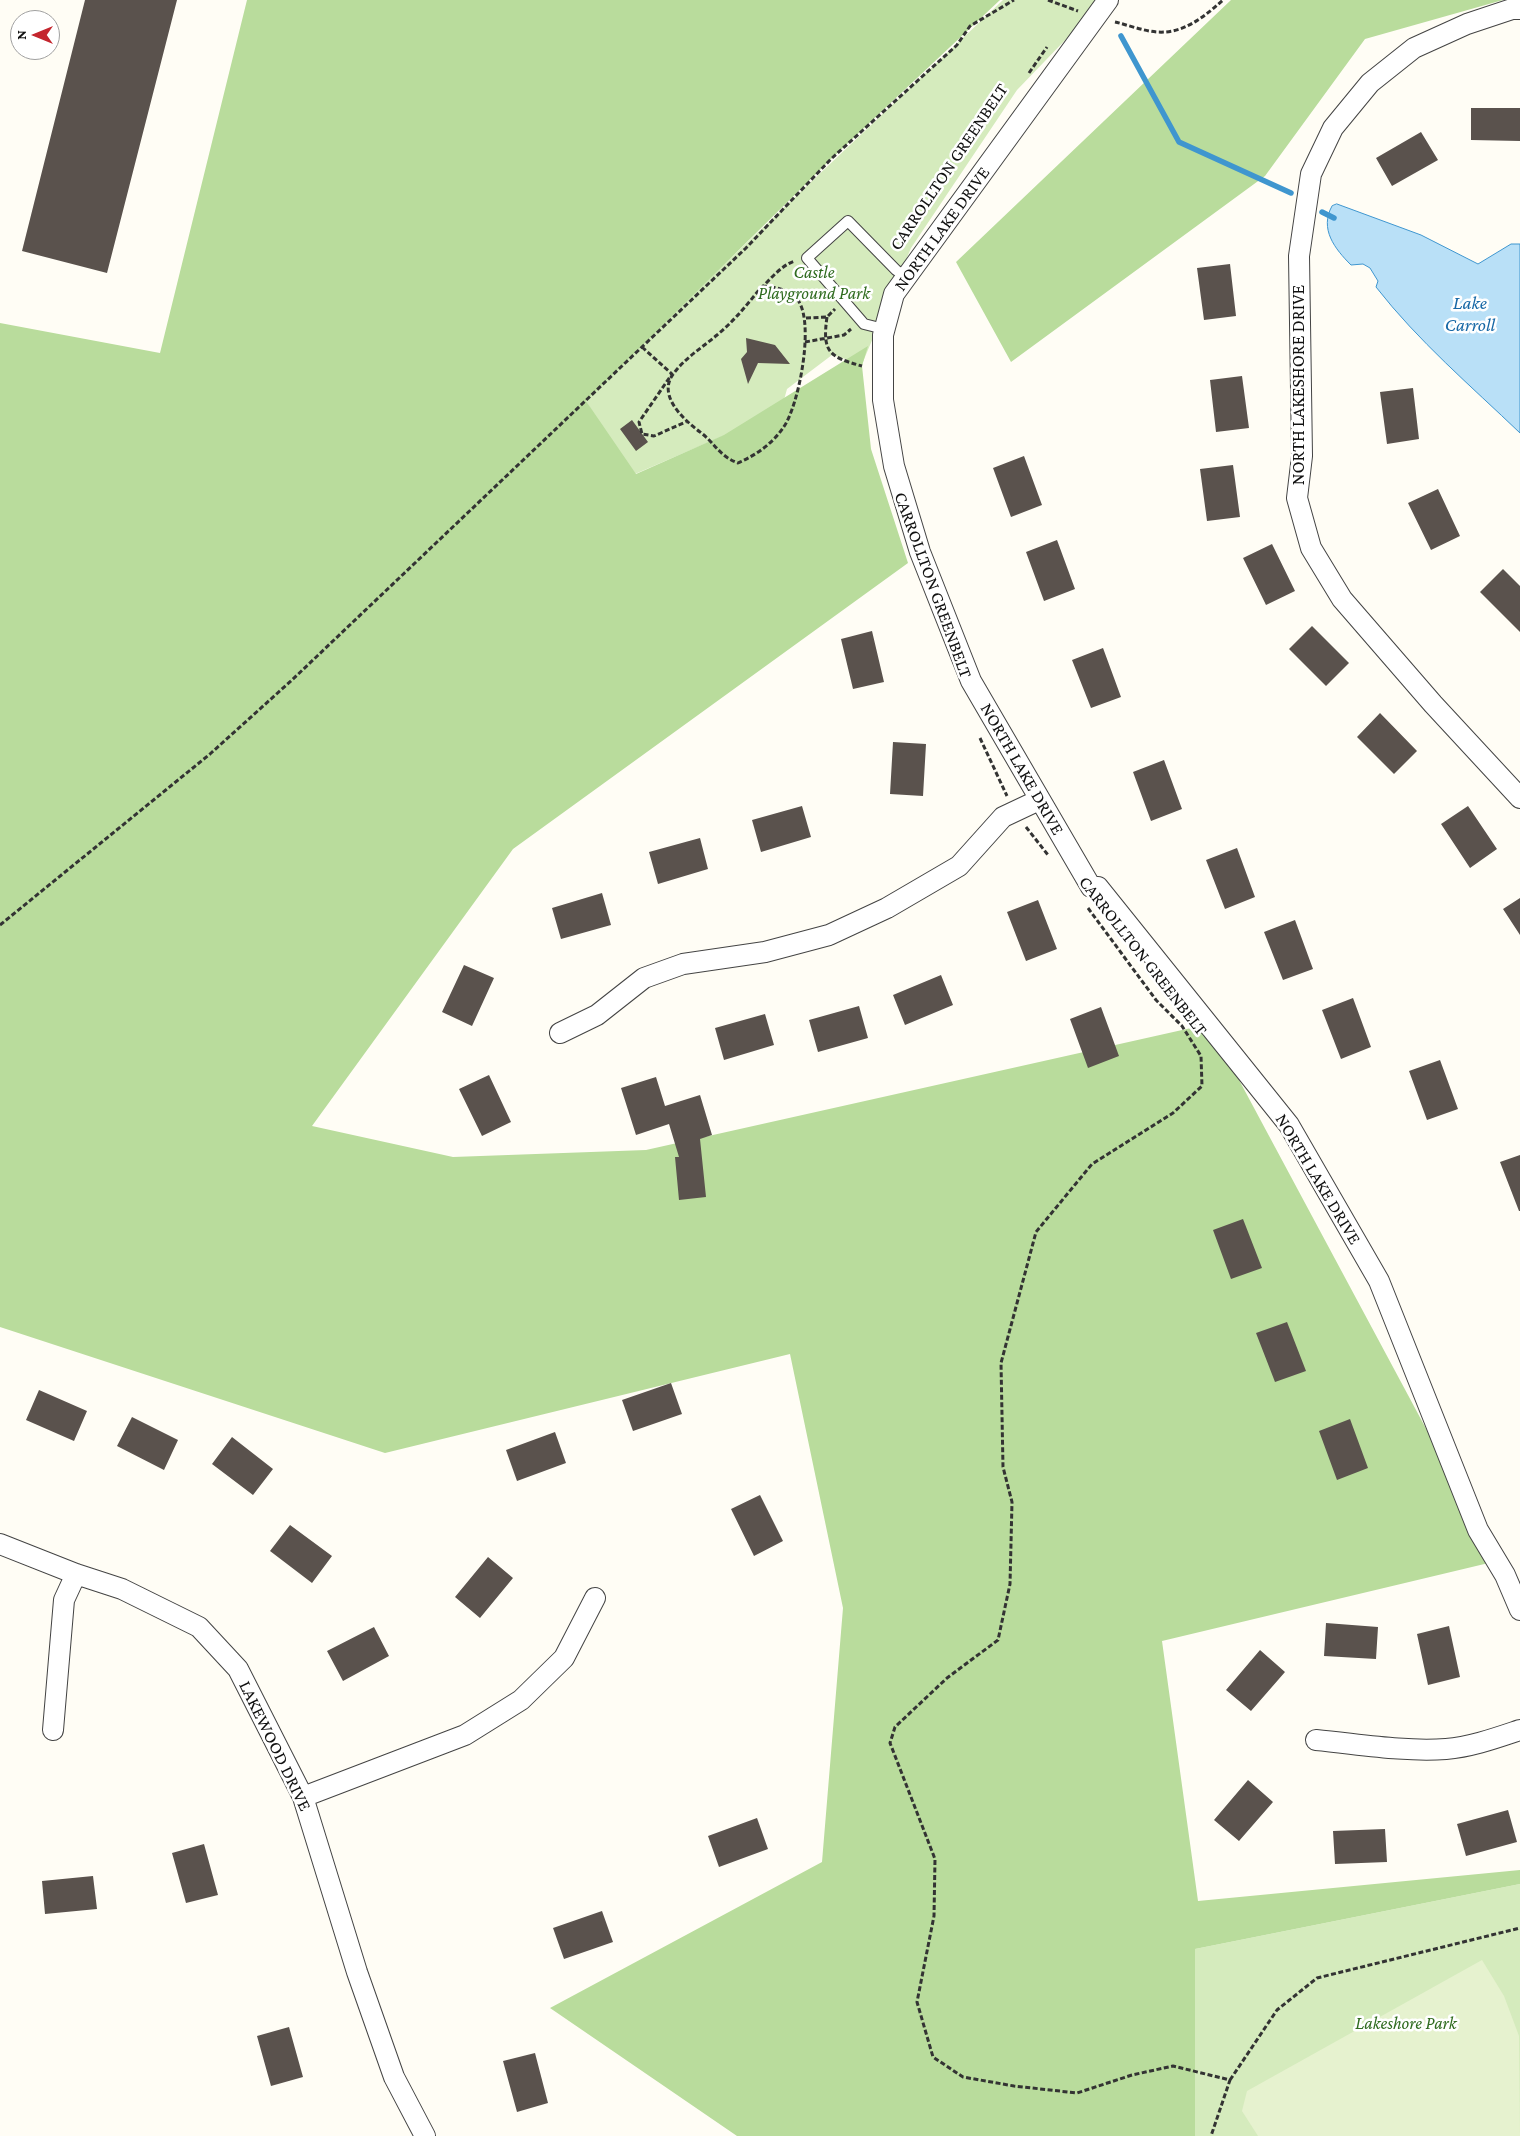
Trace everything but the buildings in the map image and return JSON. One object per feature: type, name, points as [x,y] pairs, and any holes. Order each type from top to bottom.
[{"type":"street","name":"NORTH LAKE DRIVE","points":[[1108,0],[894,294],[884,329],[883,400],[894,466],[920,552],[971,681],[1091,886],[1098,886],[1289,1126],[1379,1280],[1478,1530],[1513,1571]]},
{"type":"street","name":"NORTH LAKESHORE DRIVE","points":[[1520,9],[1512,9],[1467,24],[1414,48],[1370,83],[1333,128],[1311,174],[1299,256],[1302,456],[1298,498],[1311,548],[1342,599],[1433,704],[1520,798]]},
{"type":"street","points":[[560,1033],[597,1015],[644,978],[683,964],[765,952],[830,935],[887,908],[959,866],[1003,817],[1039,800]]},
{"type":"street","name":"LAKEWOOD DRIVE","points":[[0,1544],[76,1574],[122,1589],[199,1627],[238,1670],[303,1797],[357,1972],[394,2077],[425,2136]]},
{"type":"street","points":[[1513,1571],[1520,1610]]},
{"type":"street","points":[[53,1730],[64,1600],[76,1574]]},
{"type":"street","points":[[303,1797],[465,1735],[521,1700],[564,1658],[595,1598]]},
{"type":"street","points":[[1316,1740],[1408,1749],[1447,1749],[1484,1741],[1520,1730]]},
{"type":"lane","points":[[884,329],[864,324],[807,258],[848,221],[896,270],[906,277]]},
{"type":"path","points":[[0,925],[210,754],[292,680],[746,248],[831,159],[957,45],[970,26],[1014,0]]},
{"type":"path","points":[[1048,0],[1096,17],[1158,32],[1183,28],[1202,19],[1223,0]]},
{"type":"path","name":"CARROLLTON GREENBELT","points":[[1026,76],[1052,42]]},
{"type":"path","points":[[686,422],[654,436],[642,434],[639,422],[672,374],[732,322],[763,286],[788,263]]},
{"type":"path","points":[[672,374],[668,388],[670,400],[686,422],[703,434],[719,453],[738,463],[753,456],[771,442],[784,427],[795,404],[805,342],[806,318],[797,298],[781,288],[763,286]]},
{"type":"path","points":[[806,318],[827,317],[824,338],[837,358],[862,365],[863,375]]},
{"type":"path","points":[[805,342],[844,335]]},
{"type":"path","points":[[642,347],[672,374]]},
{"type":"path","points":[[979,737],[1014,812],[1054,862]]},
{"type":"path","name":"CARROLLTON GREENBELT","points":[[1082,901],[1156,1000],[1182,1026],[1201,1056],[1202,1086],[1172,1113],[1092,1164],[1036,1232],[1001,1363],[1003,1467],[1012,1502],[1010,1584],[998,1640],[947,1678],[895,1727],[890,1743],[935,1859],[934,1916],[917,2002],[933,2056],[963,2077],[1014,2086],[1077,2093],[1132,2075],[1172,2066],[1230,2080]]},
{"type":"path","points":[[1211,2136],[1230,2080],[1277,2010],[1317,1978],[1520,1928]]},
{"type":"green space","points":[[247,0],[1000,0],[831,159],[586,401],[636,474],[724,435],[868,346],[862,366],[871,449],[908,563],[513,849],[312,1126],[453,1157],[646,1150],[1209,1024],[1497,1561],[1162,1641],[1198,1901],[1520,1870],[1520,1884],[1195,1949],[1195,2136],[737,2136],[550,2008],[822,1862],[843,1608],[790,1354],[385,1453],[0,1327],[0,323],[160,353]]},
{"type":"green space","name":"Castle Playground Park","points":[[1003,0],[1096,0],[1099,5],[1017,90],[911,248],[862,364],[832,355],[787,389],[776,429],[723,436],[635,474],[616,452],[586,401],[716,272]]},
{"type":"green space","points":[[1231,0],[1503,0],[1365,39],[1265,176],[1011,362],[956,262]]},
{"type":"green space","name":"Lakeshore Park","points":[[1520,1884],[1520,2136],[1195,2136],[1195,1949]]},
{"type":"green space","points":[[1482,1960],[1504,1996],[1519,2036],[1520,2136],[1258,2136],[1242,2111],[1247,2091]]},
{"type":"water","name":"Lake Carroll","points":[[1337,204],[1421,235],[1478,264],[1511,244],[1520,244],[1520,433],[1445,363],[1409,326],[1376,287],[1378,281],[1370,268],[1363,264],[1351,265],[1339,252],[1328,231],[1327,223],[1328,214],[1332,206]]},
{"type":"waterway","points":[[1121,36],[1179,142],[1291,193]]},
{"type":"waterway","points":[[1322,212],[1334,218]]}]
